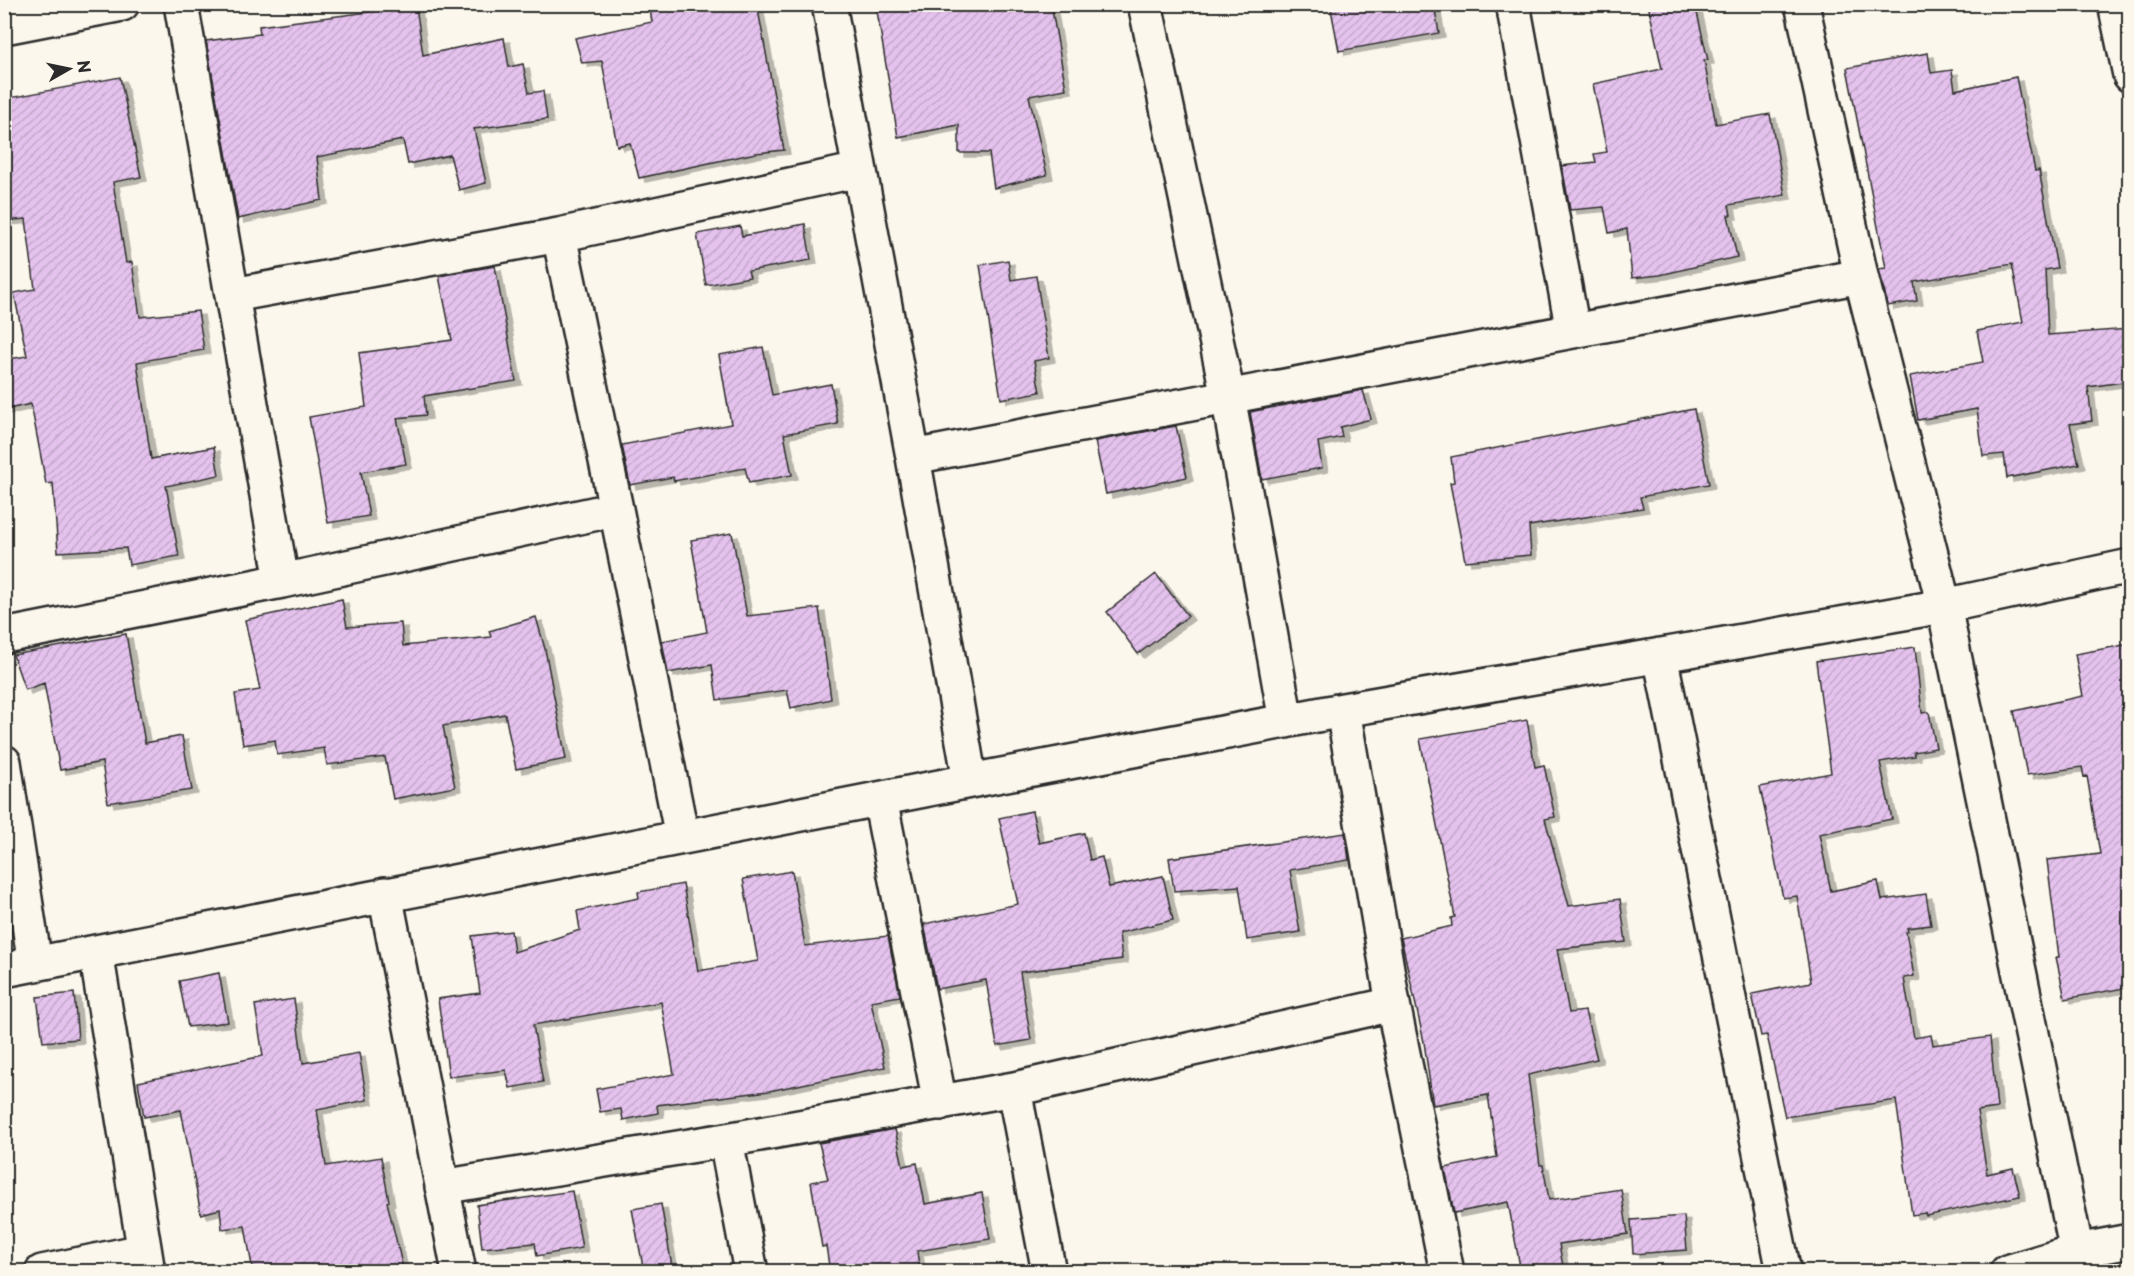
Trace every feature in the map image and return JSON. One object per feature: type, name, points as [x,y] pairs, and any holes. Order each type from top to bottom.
[{"type":"street","points":[[4,27],[122,4]]},
{"type":"street","points":[[181,4],[282,580]]},
{"type":"street","points":[[829,4],[914,457],[970,781]]},
{"type":"street","points":[[1145,4],[1228,396],[1286,721]]},
{"type":"street","points":[[1513,4],[1573,331]]},
{"type":"street","points":[[1802,4],[1861,276],[1944,606],[2079,1261]]},
{"type":"street","points":[[2115,4],[2130,75]]},
{"type":"street","points":[[233,295],[559,234],[859,170]]},
{"type":"street","points":[[559,234],[682,837]]},
{"type":"street","points":[[914,457],[1861,276]]},
{"type":"street","points":[[4,636],[616,509]]},
{"type":"street","points":[[4,762],[20,967],[385,894],[1343,710],[1944,606],[2130,566]]},
{"type":"street","points":[[1660,655],[1784,1272]]},
{"type":"street","points":[[1343,710],[1393,1004],[1447,1272]]},
{"type":"street","points":[[880,799],[940,1103]]},
{"type":"street","points":[[385,894],[459,1272]]},
{"type":"street","points":[[42,1272],[146,1261],[96,952]]},
{"type":"street","points":[[442,1187],[1014,1089],[1393,1004]]},
{"type":"street","points":[[1014,1089],[1049,1272]]},
{"type":"street","points":[[726,1140],[751,1272]]},
{"type":"street","points":[[2007,1272],[2079,1261],[2130,1241]]},
{"type":"building","points":[[649,4],[757,4],[784,150],[756,153],[639,178],[630,143],[617,146],[602,61],[582,63],[575,38],[652,22]]},
{"type":"building","points":[[922,4],[1051,4],[1066,89],[1029,96],[1047,175],[994,188],[989,153],[959,153],[959,125],[898,137],[877,11]]},
{"type":"building","points":[[1330,4],[1434,4],[1439,33],[1339,51]]},
{"type":"building","points":[[1648,4],[1695,4],[1708,60],[1704,60],[1716,124],[1770,114],[1785,195],[1729,205],[1731,215],[1728,215],[1737,257],[1660,275],[1632,278],[1627,229],[1609,233],[1604,207],[1570,210],[1562,166],[1596,162],[1594,154],[1607,152],[1593,84],[1662,69]]},
{"type":"building","points":[[416,6],[423,55],[504,38],[509,67],[523,64],[529,93],[543,91],[547,119],[474,129],[486,183],[459,190],[450,155],[408,164],[403,140],[317,157],[322,200],[238,219],[206,41],[260,34],[259,26]]},
{"type":"building","points":[[1928,53],[1931,73],[1952,70],[1955,90],[2016,77],[2035,171],[2039,170],[2057,268],[2045,270],[2048,335],[2130,329],[2130,381],[2088,387],[2092,421],[2070,424],[2079,464],[2007,478],[2004,454],[1983,456],[1977,409],[1918,420],[1910,376],[1983,362],[1977,331],[2023,322],[2012,264],[1914,282],[1917,301],[1888,306],[1879,269],[1886,268],[1847,68]]},
{"type":"building","points":[[120,77],[141,177],[113,182],[126,263],[132,262],[140,317],[198,311],[204,350],[137,362],[151,459],[214,447],[219,475],[166,486],[179,556],[129,565],[126,548],[58,552],[53,483],[46,484],[31,404],[4,410],[4,360],[27,356],[14,293],[35,289],[26,219],[4,221],[4,99]]},
{"type":"building","points":[[805,224],[811,260],[748,271],[750,277],[706,285],[697,234],[740,226],[742,236]]},
{"type":"building","points":[[1008,260],[1011,280],[1036,276],[1049,358],[1034,361],[1040,392],[1001,399],[980,265]]},
{"type":"building","points":[[495,266],[516,381],[424,396],[426,415],[397,418],[406,464],[361,472],[369,516],[328,523],[309,417],[366,407],[359,353],[452,340],[439,276]]},
{"type":"building","points":[[763,347],[772,395],[831,384],[838,424],[784,434],[792,475],[749,483],[745,468],[674,481],[673,477],[630,485],[622,445],[731,424],[719,355]]},
{"type":"building","points":[[1363,390],[1371,419],[1340,427],[1342,437],[1318,442],[1322,468],[1262,479],[1250,412]]},
{"type":"building","points":[[1694,409],[1709,484],[1640,497],[1643,508],[1529,526],[1531,555],[1465,561],[1450,483],[1454,482],[1451,457]]},
{"type":"building","points":[[1176,426],[1187,477],[1106,494],[1095,441]]},
{"type":"building","points":[[732,533],[747,616],[819,608],[831,699],[791,708],[787,690],[717,700],[712,665],[668,673],[662,641],[707,632],[691,540]]},
{"type":"building","points":[[1156,574],[1188,616],[1138,654],[1107,612]]},
{"type":"building","points":[[342,599],[347,627],[401,623],[403,646],[491,637],[489,631],[536,617],[545,649],[566,759],[516,769],[505,714],[443,726],[455,787],[393,799],[385,757],[327,765],[324,748],[277,755],[275,740],[243,745],[235,694],[260,690],[245,620]]},
{"type":"building","points":[[126,634],[145,743],[182,736],[192,790],[108,803],[102,762],[60,770],[44,683],[25,690],[13,655]]},
{"type":"building","points":[[2130,644],[2130,987],[2065,999],[2056,957],[2059,957],[2047,860],[2100,854],[2087,776],[2084,777],[2082,767],[2027,775],[2014,711],[2083,696],[2075,654]]},
{"type":"building","points":[[1915,647],[1922,713],[1929,712],[1936,748],[1914,752],[1915,756],[1880,762],[1892,819],[1819,834],[1831,891],[1878,881],[1882,900],[1926,894],[1931,925],[1907,928],[1906,932],[1914,976],[1904,978],[1914,1038],[1931,1035],[1933,1045],[1990,1037],[1997,1108],[1977,1111],[1987,1174],[2013,1168],[2020,1196],[1926,1216],[1925,1213],[1912,1215],[1896,1100],[1785,1117],[1767,1035],[1761,1036],[1752,994],[1811,982],[1797,896],[1783,898],[1760,787],[1831,773],[1816,661]]},
{"type":"building","points":[[1527,720],[1535,767],[1544,765],[1555,817],[1545,819],[1569,906],[1620,899],[1626,942],[1557,949],[1569,1013],[1585,1011],[1597,1059],[1528,1075],[1540,1165],[1543,1165],[1549,1200],[1621,1189],[1628,1234],[1559,1244],[1564,1272],[1521,1272],[1508,1202],[1454,1213],[1445,1168],[1497,1157],[1488,1095],[1433,1105],[1424,1042],[1401,938],[1452,926],[1451,918],[1455,917],[1420,739]]},
{"type":"building","points":[[1032,811],[1039,843],[1084,833],[1090,860],[1102,857],[1109,887],[1163,876],[1173,920],[1119,933],[1122,959],[1020,972],[1031,1040],[997,1046],[986,980],[937,989],[924,924],[1018,904],[999,818]]},
{"type":"building","points":[[1345,833],[1349,860],[1290,870],[1300,932],[1247,940],[1239,886],[1174,891],[1169,858]]},
{"type":"building","points":[[792,871],[805,946],[888,936],[900,996],[871,1001],[885,1067],[769,1091],[657,1105],[658,1113],[623,1120],[621,1109],[600,1112],[596,1089],[674,1074],[661,1002],[533,1025],[543,1082],[510,1088],[506,1070],[449,1077],[438,999],[480,993],[472,936],[511,931],[514,952],[580,930],[577,911],[639,898],[638,892],[683,884],[698,971],[758,961],[743,879]]},
{"type":"building","points":[[219,973],[228,1022],[188,1027],[179,981]]},
{"type":"building","points":[[74,993],[78,1039],[43,1042],[37,997]]},
{"type":"building","points":[[294,999],[303,1063],[359,1053],[367,1100],[317,1110],[326,1166],[381,1157],[389,1201],[387,1202],[404,1272],[253,1272],[245,1226],[222,1229],[220,1209],[201,1214],[181,1110],[144,1117],[138,1082],[263,1056],[255,1005]]},
{"type":"building","points":[[895,1129],[903,1166],[917,1163],[925,1204],[982,1193],[990,1239],[917,1251],[920,1272],[830,1272],[826,1246],[822,1247],[811,1182],[828,1179],[819,1143]]},
{"type":"building","points":[[572,1191],[582,1248],[537,1256],[535,1243],[482,1248],[477,1205]]},
{"type":"building","points":[[661,1204],[673,1272],[644,1272],[632,1209]]},
{"type":"building","points":[[1684,1216],[1687,1250],[1633,1254],[1631,1220]]}]
